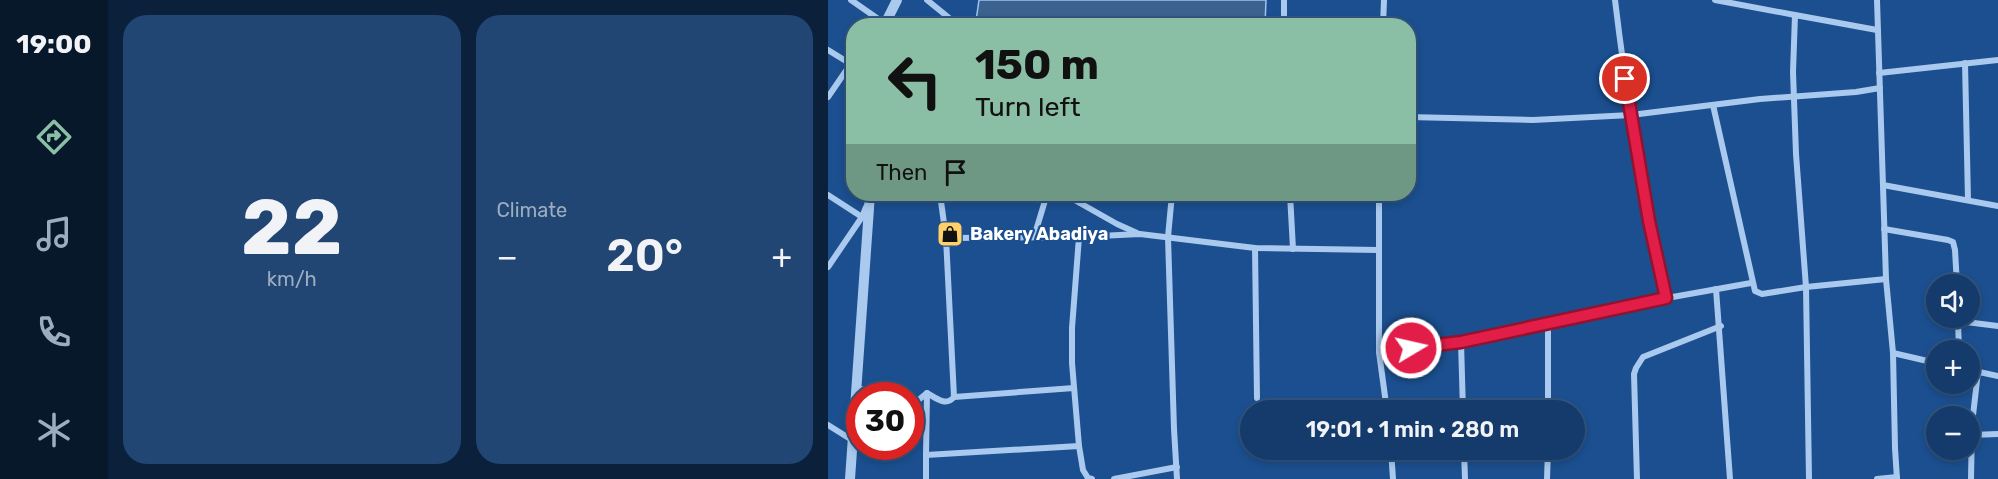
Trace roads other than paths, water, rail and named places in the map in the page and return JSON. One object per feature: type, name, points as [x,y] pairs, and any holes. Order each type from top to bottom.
[{"type":"street","points":[[851,0],[874,18]]},
{"type":"street","points":[[887,18],[897,0]]},
{"type":"street","points":[[927,0],[949,18]]},
{"type":"street","points":[[1284,0],[1284,18]]},
{"type":"street","points":[[1383,18],[1384,0]]},
{"type":"street","points":[[1615,0],[1651,235],[1666,298]]},
{"type":"street","points":[[1715,0],[1877,30]]},
{"type":"street","points":[[1877,0],[1886,279],[1893,353],[1894,448],[1897,478],[1877,479]]},
{"type":"street","points":[[1795,15],[1792,72],[1806,287],[1809,479]]},
{"type":"street","points":[[828,50],[846,60]]},
{"type":"street","points":[[1879,72],[1998,60]]},
{"type":"street","points":[[1965,63],[1968,200]]},
{"type":"street","points":[[828,97],[846,72]]},
{"type":"street","points":[[1416,117],[1533,120],[1631,115],[1880,88]]},
{"type":"street","points":[[1713,105],[1751,283],[1755,291],[1762,294],[1886,279]]},
{"type":"street","points":[[1883,185],[1998,206]]},
{"type":"street","points":[[828,195],[862,217]]},
{"type":"street","points":[[828,267],[862,217],[868,201]]},
{"type":"street","points":[[856,382],[870,201]]},
{"type":"street","points":[[941,201],[946,238],[954,397]]},
{"type":"street","points":[[1034,237],[1045,201]]},
{"type":"street","points":[[1171,201],[1168,237],[1177,479]]},
{"type":"street","points":[[1290,201],[1293,249]]},
{"type":"street","points":[[1379,201],[1378,351],[1385,400]]},
{"type":"street","points":[[1080,202],[1117,224],[1140,234]]},
{"type":"street","points":[[1884,229],[1953,242],[1956,274]]},
{"type":"street","points":[[946,238],[1140,234],[1255,248],[1378,250]]},
{"type":"street","points":[[1079,237],[1072,328],[1074,388],[1083,470],[1088,478],[1092,479]]},
{"type":"street","points":[[1255,248],[1257,398]]},
{"type":"street","points":[[1378,351],[1461,342],[1666,298],[1751,283]]},
{"type":"street","points":[[1716,289],[1730,479]]},
{"type":"street","points":[[1548,323],[1548,400]]},
{"type":"street","points":[[1980,323],[1998,326]]},
{"type":"street","points":[[1637,479],[1636,368],[1643,357],[1720,326]]},
{"type":"street","points":[[1461,342],[1463,400]]},
{"type":"street","points":[[1893,353],[1926,361]]},
{"type":"street","points":[[1980,372],[1998,376]]},
{"type":"street","points":[[927,393],[944,403],[954,397],[1074,388]]},
{"type":"street","points":[[926,479],[927,393]]},
{"type":"street","points":[[828,425],[846,437]]},
{"type":"street","points":[[1980,435],[1998,434]]},
{"type":"street","points":[[926,455],[1079,446]]},
{"type":"street","points":[[850,479],[852,460]]},
{"type":"street","points":[[1392,460],[1393,479]]},
{"type":"street","points":[[1464,460],[1465,479]]},
{"type":"street","points":[[1547,479],[1548,460]]},
{"type":"street","points":[[1971,460],[1971,479]]},
{"type":"street","points":[[1114,479],[1177,467]]},
{"type":"water","points":[[979,0],[1266,0],[1265,18],[976,18]]},
{"type":"place","name":"Bakery Abadiya","points":[[950,234]]}]
